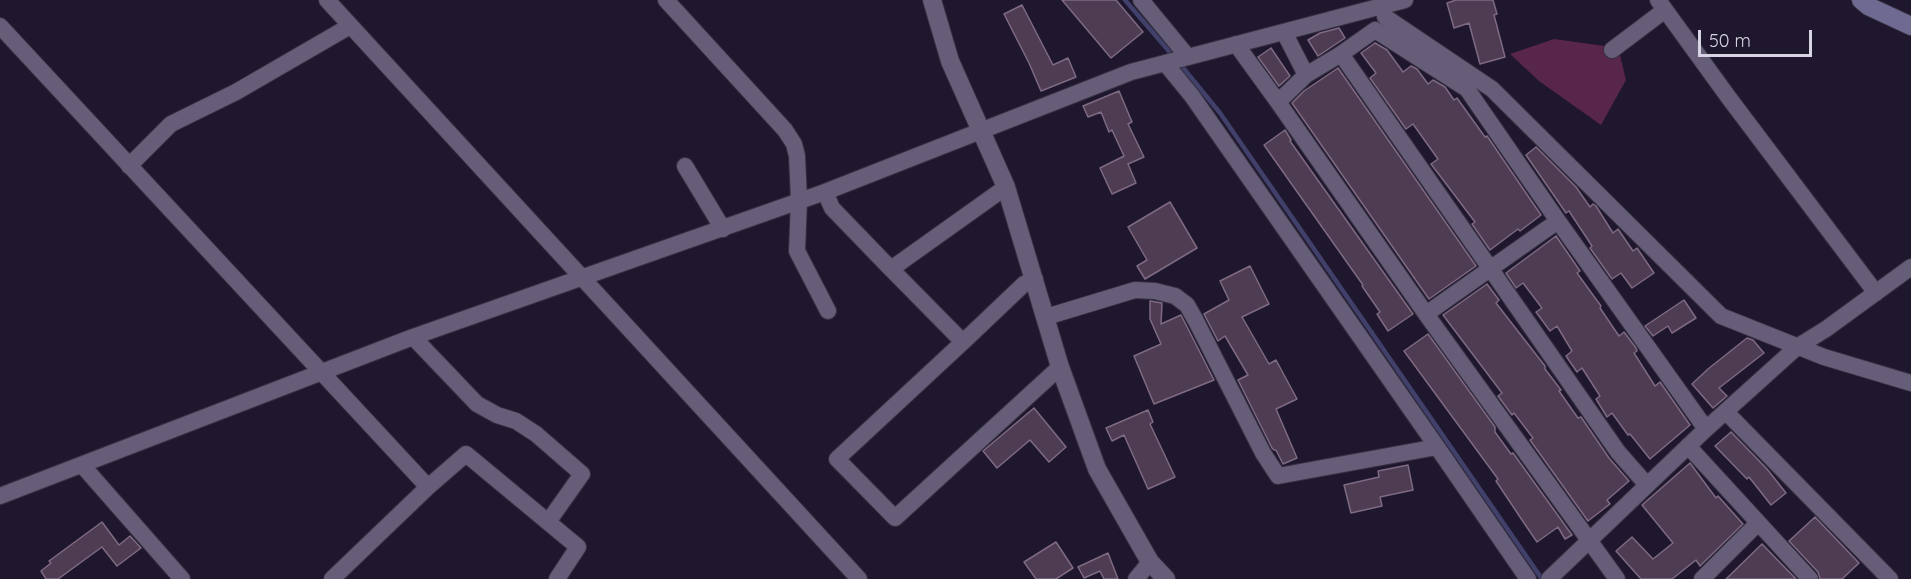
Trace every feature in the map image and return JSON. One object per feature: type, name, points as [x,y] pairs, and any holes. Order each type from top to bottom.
[{"type":"main road","points":[[1861,0],[1868,6],[1911,26]]},
{"type":"street","points":[[327,0],[859,579]]},
{"type":"street","points":[[666,0],[786,130],[794,144],[797,156],[799,200],[797,251],[828,311]]},
{"type":"street","points":[[932,0],[950,61],[1006,187],[1060,367],[1097,469],[1150,562],[1166,579]]},
{"type":"street","points":[[1142,0],[1188,57]]},
{"type":"street","points":[[0,496],[413,337],[825,192],[1131,72],[1405,0]]},
{"type":"street","points":[[1612,50],[1662,5],[1876,293]]},
{"type":"street","points":[[1384,17],[1492,89],[1721,316],[1824,357],[1911,383]]},
{"type":"street","points":[[0,26],[428,487]]},
{"type":"street","points":[[129,166],[171,124],[236,92],[350,26]]},
{"type":"street","points":[[1278,102],[1306,75],[1375,30],[1467,89],[1706,429]]},
{"type":"street","points":[[1284,32],[1306,75]]},
{"type":"street","points":[[1236,44],[1587,541],[1617,579]]},
{"type":"street","points":[[1341,54],[1618,452],[1647,485]]},
{"type":"street","points":[[1165,63],[1192,96],[1528,579]]},
{"type":"street","points":[[685,166],[723,229]]},
{"type":"street","points":[[891,269],[1006,187]]},
{"type":"street","points":[[825,192],[832,208],[963,342]]},
{"type":"street","points":[[1426,314],[1558,221]]},
{"type":"street","points":[[1553,578],[1587,541],[1797,347],[1826,329],[1911,267]]},
{"type":"street","points":[[1035,279],[1024,284],[837,459],[896,518],[1060,367]]},
{"type":"street","points":[[1046,317],[1135,290],[1155,291],[1175,296],[1187,305],[1263,453],[1278,476],[1437,447]]},
{"type":"street","points":[[413,337],[477,404],[497,415],[516,421],[536,434],[582,474],[548,522]]},
{"type":"street","points":[[1726,412],[1890,579]]},
{"type":"street","points":[[1688,446],[1810,579]]},
{"type":"street","points":[[332,579],[466,454],[578,547],[557,579]]},
{"type":"street","points":[[82,465],[182,579]]},
{"type":"street","points":[[1702,579],[1758,523]]},
{"type":"street","points":[[1136,579],[1150,562]]},
{"type":"shaded area","points":[[1554,39],[1605,46],[1620,55],[1626,80],[1601,125],[1539,81],[1510,54]]},
{"type":"building","points":[[1062,0],[1116,0],[1143,32],[1111,58]]},
{"type":"building","points":[[1456,0],[1493,0],[1497,14],[1494,15],[1505,57],[1480,64],[1469,23],[1454,28],[1447,3]]},
{"type":"building","points":[[1022,5],[1053,65],[1068,58],[1076,77],[1041,91],[1004,14]]},
{"type":"building","points":[[1339,28],[1345,38],[1318,56],[1308,40],[1320,33]]},
{"type":"building","points":[[1375,43],[1387,50],[1403,72],[1411,66],[1417,69],[1428,84],[1433,80],[1445,87],[1454,100],[1457,98],[1485,137],[1487,136],[1541,215],[1490,250],[1472,224],[1475,222],[1431,164],[1438,159],[1413,124],[1406,129],[1370,78],[1376,73],[1361,53]]},
{"type":"building","points":[[1271,48],[1290,76],[1279,86],[1258,57]]},
{"type":"building","points":[[1338,68],[1476,266],[1429,299],[1292,103],[1304,91]]},
{"type":"building","points":[[1119,91],[1132,122],[1128,124],[1144,157],[1128,164],[1136,183],[1112,194],[1100,168],[1124,156],[1112,130],[1109,132],[1101,112],[1088,117],[1083,106]]},
{"type":"building","points":[[1285,130],[1290,141],[1413,314],[1388,331],[1377,314],[1380,312],[1363,285],[1264,145]]},
{"type":"building","points":[[1536,147],[1576,187],[1590,207],[1593,204],[1596,206],[1613,233],[1618,229],[1633,251],[1637,248],[1654,273],[1632,288],[1621,273],[1612,279],[1590,248],[1592,246],[1569,211],[1566,213],[1526,155]]},
{"type":"building","points":[[1170,202],[1197,248],[1145,279],[1137,266],[1147,260],[1128,227]]},
{"type":"building","points":[[1556,236],[1580,271],[1577,273],[1619,336],[1624,332],[1636,348],[1637,351],[1634,353],[1655,386],[1660,382],[1690,425],[1650,459],[1612,413],[1607,417],[1596,399],[1600,396],[1582,368],[1577,372],[1566,356],[1572,351],[1557,326],[1550,331],[1536,312],[1542,308],[1523,283],[1516,288],[1506,273]]},
{"type":"building","points":[[1250,266],[1269,304],[1242,317],[1269,364],[1276,360],[1297,399],[1276,409],[1297,458],[1283,464],[1276,450],[1272,448],[1238,380],[1248,375],[1225,336],[1218,341],[1204,314],[1229,300],[1220,281]]},
{"type":"building","points":[[1487,284],[1499,300],[1496,303],[1545,366],[1578,418],[1581,417],[1609,458],[1629,481],[1607,500],[1610,504],[1588,521],[1530,440],[1533,438],[1498,396],[1502,393],[1443,315]]},
{"type":"building","points":[[1684,300],[1696,318],[1672,333],[1668,326],[1653,336],[1645,326]]},
{"type":"building","points":[[1150,301],[1162,303],[1161,324],[1181,315],[1214,380],[1154,404],[1134,356],[1161,344],[1150,319]]},
{"type":"building","points":[[1428,334],[1495,427],[1495,432],[1511,454],[1513,453],[1572,535],[1565,539],[1558,527],[1537,542],[1496,481],[1498,479],[1404,351]]},
{"type":"building","points":[[1747,338],[1753,340],[1764,353],[1719,388],[1727,396],[1713,408],[1692,384]]},
{"type":"building","points":[[1034,408],[1066,447],[1049,462],[1030,440],[997,468],[983,451]]},
{"type":"building","points":[[1148,410],[1153,422],[1150,424],[1175,477],[1148,489],[1124,435],[1112,441],[1106,428]]},
{"type":"building","points":[[1731,432],[1767,469],[1786,493],[1771,505],[1749,477],[1747,479],[1715,446]]},
{"type":"building","points":[[1690,463],[1716,498],[1718,496],[1743,524],[1700,566],[1696,560],[1672,579],[1641,579],[1616,551],[1632,537],[1653,559],[1673,543],[1642,505]]},
{"type":"building","points":[[1408,465],[1413,490],[1380,497],[1382,506],[1351,513],[1344,485],[1379,477],[1378,471]]},
{"type":"building","points":[[1815,517],[1859,563],[1842,579],[1820,579],[1818,572],[1789,541]]},
{"type":"building","points":[[102,522],[119,545],[130,536],[141,548],[117,566],[102,547],[58,579],[46,579],[41,571],[51,563],[49,561]]},
{"type":"building","points":[[1056,542],[1073,568],[1056,579],[1036,579],[1024,562]]},
{"type":"building","points":[[1762,544],[1796,579],[1726,579]]},
{"type":"building","points":[[1108,553],[1118,579],[1104,579],[1100,571],[1084,578],[1078,567]]},
{"type":"waterway","points":[[1125,0],[1174,57]]},
{"type":"waterway","points":[[1180,64],[1220,113],[1542,579]]}]
